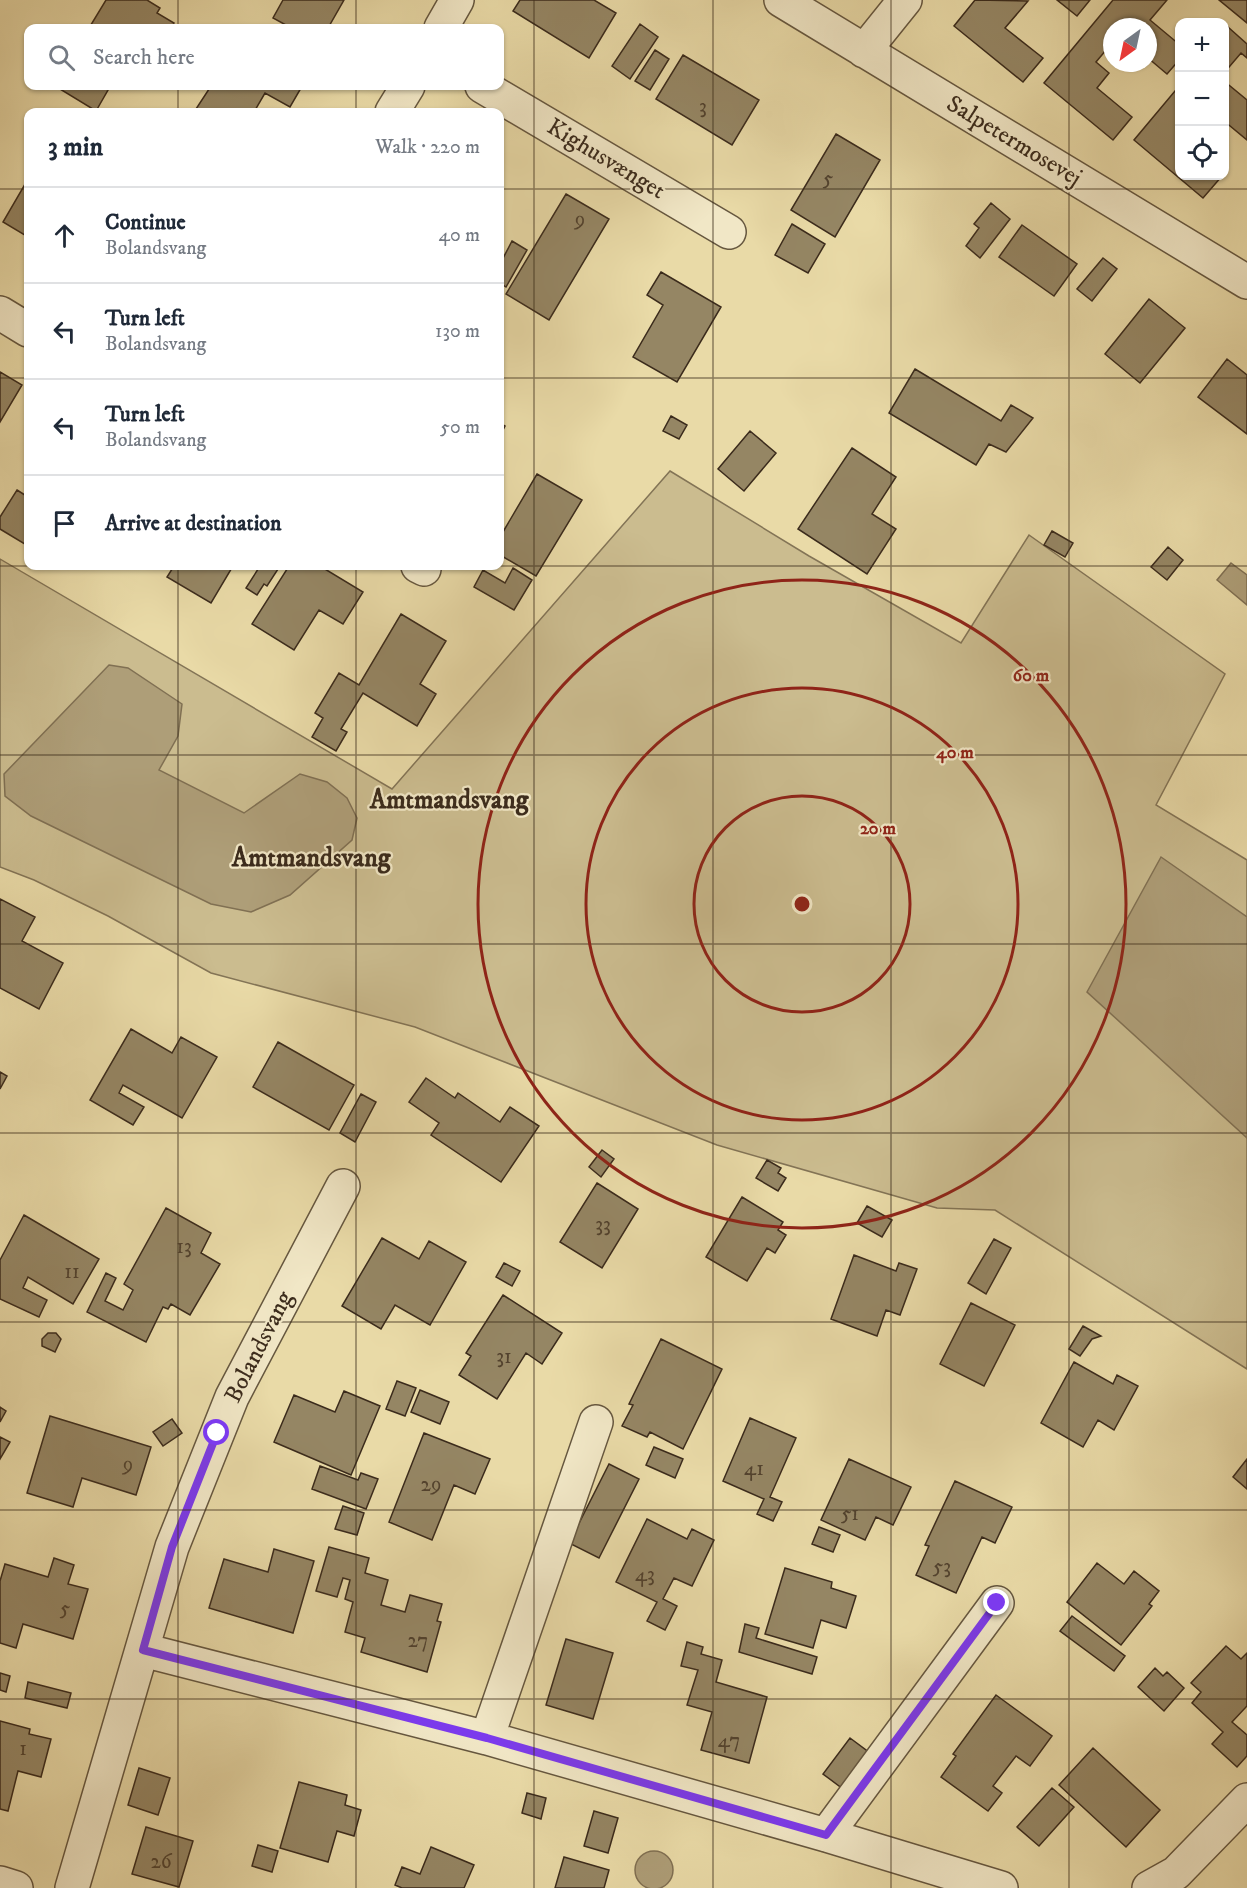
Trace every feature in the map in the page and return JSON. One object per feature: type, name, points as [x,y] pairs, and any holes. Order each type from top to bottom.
[{"type":"street","points":[[443,24],[457,0]]},
{"type":"street","name":"Salpetermosevej","points":[[781,0],[1247,282]]},
{"type":"street","points":[[864,51],[905,0]]},
{"type":"street","points":[[394,108],[406,90]]},
{"type":"street","name":"Kighusvænget","points":[[489,90],[729,231]]},
{"type":"street","points":[[0,313],[24,328]]},
{"type":"street","name":"Bolandsvang","points":[[72,1888],[172,1547],[232,1397],[343,1186]]},
{"type":"street","points":[[487,1738],[596,1422]]},
{"type":"street","points":[[826,1835],[997,1603]]},
{"type":"street","points":[[143,1650],[487,1738],[826,1835],[1001,1888]]},
{"type":"street","points":[[1149,1888],[1176,1873],[1247,1800]]},
{"type":"street","points":[[0,1883],[16,1888]]},
{"type":"shaded area","points":[[670,471],[809,556],[961,643],[1029,535],[1225,674],[1156,805],[1247,860],[1247,1369],[995,1210],[937,1208],[717,1145],[415,1027],[211,973],[108,916],[34,880],[0,867],[0,559],[392,789]]},
{"type":"shaded area","points":[[1231,563],[1247,575],[1247,605],[1217,580]]},
{"type":"shaded area","points":[[109,665],[128,668],[182,704],[178,736],[159,770],[244,813],[300,774],[327,782],[347,798],[357,818],[352,840],[290,895],[251,912],[211,904],[31,816],[5,796],[4,774]]},
{"type":"shaded area","points":[[1161,857],[1247,917],[1247,1138],[1087,992]]},
{"type":"shaded area","points":[[654,1851],[668,1856],[673,1870],[668,1884],[654,1889],[640,1884],[635,1870],[640,1856]]},
{"type":"building","points":[[106,0],[147,0],[160,8],[157,13],[174,23],[173,24],[91,24]]},
{"type":"building","points":[[283,0],[344,0],[330,24],[284,24],[273,18]]},
{"type":"building","points":[[520,0],[594,0],[616,13],[589,58],[513,11]]},
{"type":"building","points":[[975,0],[1028,1],[1005,28],[1043,58],[1023,82],[954,26]]},
{"type":"building","points":[[1057,0],[1090,0],[1077,16]]},
{"type":"building","points":[[1113,0],[1167,0],[1152,18],[1103,18],[1103,54],[1096,62],[1103,68],[1103,72],[1109,73],[1097,88],[1132,117],[1113,140],[1044,83]]},
{"type":"building","points":[[1219,0],[1247,0],[1247,23]]},
{"type":"building","points":[[640,24],[658,37],[630,79],[612,66]]},
{"type":"building","points":[[1157,26],[1175,41],[1175,65],[1167,74],[1157,66]]},
{"type":"building","points":[[1229,28],[1247,44],[1247,58],[1241,53],[1229,67]]},
{"type":"building","points":[[655,50],[669,59],[650,90],[635,81]]},
{"type":"building","points":[[683,55],[759,100],[732,145],[656,99]]},
{"type":"building","points":[[1229,85],[1247,100],[1247,140],[1229,125]]},
{"type":"building","points":[[62,90],[108,90],[98,108],[91,108]]},
{"type":"building","points":[[208,90],[300,90],[290,107],[265,93],[256,108],[197,108]]},
{"type":"building","points":[[1175,91],[1175,174],[1134,140]]},
{"type":"building","points":[[836,134],[880,160],[835,237],[791,210]]},
{"type":"building","points":[[1182,180],[1219,180],[1203,198]]},
{"type":"building","points":[[24,186],[24,235],[3,222]]},
{"type":"building","points":[[566,194],[609,219],[549,320],[506,294]]},
{"type":"building","points":[[991,203],[1010,219],[980,258],[966,246],[979,228],[974,224]]},
{"type":"building","points":[[792,224],[825,244],[808,273],[775,255]]},
{"type":"building","points":[[1022,225],[1077,264],[1054,296],[999,257]]},
{"type":"building","points":[[512,241],[527,250],[506,287],[504,286],[504,256]]},
{"type":"building","points":[[1103,258],[1117,269],[1092,301],[1077,289]]},
{"type":"building","points":[[661,272],[721,307],[677,382],[633,357],[663,305],[647,295]]},
{"type":"building","points":[[1149,299],[1185,328],[1140,383],[1105,354]]},
{"type":"building","points":[[1227,359],[1247,375],[1247,434],[1198,397]]},
{"type":"building","points":[[915,369],[1001,421],[1011,405],[1033,418],[1006,452],[989,444],[976,465],[889,413]]},
{"type":"building","points":[[0,372],[22,385],[0,422]]},
{"type":"building","points":[[671,416],[687,425],[679,439],[663,431]]},
{"type":"building","points":[[750,431],[776,453],[744,491],[718,469]]},
{"type":"building","points":[[852,448],[896,477],[872,514],[896,529],[867,574],[798,529]]},
{"type":"building","points":[[537,474],[582,500],[536,576],[504,557],[504,530]]},
{"type":"building","points":[[17,490],[24,494],[24,544],[0,529],[0,517]]},
{"type":"building","points":[[1052,531],[1073,543],[1065,557],[1044,545]]},
{"type":"building","points":[[1168,547],[1183,560],[1167,580],[1151,567]]},
{"type":"building","points":[[513,568],[532,580],[514,610],[474,587],[483,570],[505,583]]},
{"type":"building","points":[[171,570],[231,570],[211,603],[167,577]]},
{"type":"building","points":[[257,570],[277,570],[267,586],[264,584],[257,595],[246,588]]},
{"type":"building","points":[[286,570],[327,570],[363,592],[343,624],[319,610],[294,650],[252,624]]},
{"type":"building","points":[[401,614],[446,641],[420,684],[436,694],[417,726],[363,693],[341,729],[347,732],[336,751],[312,737],[323,718],[315,713],[339,673],[359,685]]},
{"type":"building","points":[[0,899],[35,917],[22,941],[63,963],[39,1009],[0,988]]},
{"type":"building","points":[[131,1029],[172,1053],[181,1037],[217,1057],[182,1118],[123,1085],[119,1093],[144,1107],[133,1125],[90,1100]]},
{"type":"building","points":[[278,1042],[354,1085],[329,1130],[253,1087]]},
{"type":"building","points":[[0,1072],[7,1076],[0,1089]]},
{"type":"building","points":[[426,1078],[455,1098],[458,1093],[500,1122],[510,1107],[539,1126],[501,1182],[431,1135],[439,1123],[409,1102]]},
{"type":"building","points":[[361,1094],[376,1102],[355,1142],[340,1133]]},
{"type":"building","points":[[602,1150],[614,1159],[601,1177],[589,1167]]},
{"type":"building","points":[[767,1160],[781,1168],[778,1173],[786,1178],[778,1191],[756,1178]]},
{"type":"building","points":[[597,1183],[638,1209],[602,1268],[560,1242]]},
{"type":"building","points":[[742,1197],[783,1222],[778,1230],[786,1235],[775,1253],[767,1248],[747,1281],[706,1257]]},
{"type":"building","points":[[867,1206],[892,1220],[882,1237],[857,1223]]},
{"type":"building","points":[[166,1208],[211,1233],[201,1253],[220,1264],[190,1315],[171,1304],[168,1309],[163,1307],[146,1342],[87,1312],[106,1273],[116,1278],[105,1301],[123,1310],[133,1290],[124,1284]]},
{"type":"building","points":[[24,1215],[99,1259],[73,1304],[28,1277],[23,1288],[47,1300],[39,1317],[0,1299],[0,1260]]},
{"type":"building","points":[[382,1238],[419,1259],[429,1241],[466,1262],[430,1325],[395,1305],[381,1329],[342,1306]]},
{"type":"building","points":[[994,1239],[1011,1248],[986,1294],[968,1283]]},
{"type":"building","points":[[854,1255],[896,1271],[899,1263],[917,1269],[900,1315],[886,1310],[877,1336],[831,1319]]},
{"type":"building","points":[[504,1263],[520,1271],[512,1286],[496,1277]]},
{"type":"building","points":[[503,1295],[562,1333],[542,1364],[526,1353],[497,1399],[459,1375],[471,1356],[466,1353]]},
{"type":"building","points":[[971,1303],[1015,1325],[984,1386],[940,1364]]},
{"type":"building","points":[[1083,1326],[1101,1336],[1092,1339],[1080,1356],[1069,1349]]},
{"type":"building","points":[[48,1333],[56,1333],[61,1339],[55,1352],[42,1346],[42,1339]]},
{"type":"building","points":[[661,1339],[722,1369],[683,1449],[650,1432],[647,1437],[622,1426],[633,1405],[629,1404]]},
{"type":"building","points":[[1074,1362],[1113,1384],[1117,1375],[1138,1386],[1114,1430],[1098,1420],[1083,1447],[1041,1423]]},
{"type":"building","points":[[397,1381],[416,1388],[405,1416],[386,1409]]},
{"type":"building","points":[[420,1390],[449,1402],[440,1424],[411,1412]]},
{"type":"building","points":[[344,1391],[380,1406],[351,1475],[274,1442],[294,1395],[335,1412]]},
{"type":"building","points":[[0,1407],[6,1411],[0,1422]]},
{"type":"building","points":[[50,1416],[151,1447],[136,1495],[82,1478],[73,1507],[27,1493]]},
{"type":"building","points":[[750,1418],[796,1438],[770,1497],[782,1502],[773,1521],[757,1514],[764,1499],[723,1481]]},
{"type":"building","points":[[172,1419],[182,1433],[163,1446],[153,1432]]},
{"type":"building","points":[[424,1433],[490,1459],[475,1494],[454,1485],[432,1540],[389,1522]]},
{"type":"building","points":[[0,1437],[10,1442],[0,1459]]},
{"type":"building","points":[[654,1447],[683,1459],[675,1478],[646,1465]]},
{"type":"building","points":[[849,1459],[911,1487],[893,1525],[876,1517],[865,1540],[821,1520]]},
{"type":"building","points":[[1247,1459],[1247,1489],[1233,1477]]},
{"type":"building","points":[[609,1464],[639,1479],[599,1558],[569,1543]]},
{"type":"building","points":[[320,1466],[358,1480],[361,1473],[378,1479],[366,1509],[312,1489]]},
{"type":"building","points":[[955,1481],[1012,1507],[995,1543],[982,1537],[956,1593],[916,1575],[929,1546],[925,1545]]},
{"type":"building","points":[[343,1506],[364,1513],[357,1535],[335,1529]]},
{"type":"building","points":[[647,1519],[687,1539],[692,1529],[714,1540],[692,1586],[674,1578],[663,1599],[677,1606],[665,1630],[647,1621],[657,1602],[616,1582]]},
{"type":"building","points":[[819,1527],[840,1535],[833,1552],[812,1544]]},
{"type":"building","points":[[329,1547],[369,1558],[365,1573],[388,1580],[381,1605],[405,1612],[410,1595],[442,1604],[437,1621],[441,1622],[427,1672],[361,1652],[365,1638],[345,1632],[353,1602],[345,1599],[350,1580],[343,1578],[337,1597],[316,1591]]},
{"type":"building","points":[[274,1549],[314,1561],[293,1633],[209,1608],[224,1559],[268,1572]]},
{"type":"building","points":[[54,1558],[74,1565],[68,1584],[88,1589],[73,1639],[23,1624],[16,1648],[0,1643],[0,1581],[5,1564],[48,1577]]},
{"type":"building","points":[[1097,1563],[1124,1584],[1134,1571],[1159,1591],[1149,1604],[1152,1606],[1121,1645],[1067,1602]]},
{"type":"building","points":[[785,1568],[832,1582],[831,1588],[856,1596],[846,1628],[821,1620],[813,1648],[765,1634]]},
{"type":"building","points":[[1072,1616],[1125,1656],[1114,1671],[1060,1631]]},
{"type":"building","points":[[745,1624],[759,1628],[756,1638],[817,1657],[812,1674],[739,1652]]},
{"type":"building","points":[[566,1639],[613,1653],[593,1719],[546,1705]]},
{"type":"building","points":[[687,1642],[703,1647],[701,1654],[722,1660],[716,1682],[767,1697],[749,1763],[701,1750],[712,1712],[687,1705],[698,1670],[681,1666]]},
{"type":"building","points":[[1226,1646],[1241,1659],[1247,1653],[1247,1706],[1232,1722],[1247,1735],[1247,1756],[1237,1767],[1212,1744],[1223,1732],[1192,1703],[1201,1692],[1191,1683]]},
{"type":"building","points":[[1155,1668],[1163,1676],[1167,1672],[1184,1688],[1164,1711],[1138,1687]]},
{"type":"building","points":[[0,1673],[10,1676],[6,1692],[0,1690]]},
{"type":"building","points":[[28,1682],[71,1693],[67,1708],[25,1698]]},
{"type":"building","points":[[996,1695],[1052,1736],[1030,1766],[1016,1756],[993,1786],[1002,1793],[988,1811],[941,1777],[956,1756],[953,1754]]},
{"type":"building","points":[[0,1721],[30,1729],[29,1734],[51,1739],[41,1777],[18,1771],[8,1811],[0,1809]]},
{"type":"building","points":[[850,1738],[870,1753],[843,1789],[823,1774]]},
{"type":"building","points":[[1093,1748],[1160,1810],[1126,1847],[1059,1785]]},
{"type":"building","points":[[139,1768],[170,1778],[158,1815],[128,1805]]},
{"type":"building","points":[[299,1782],[347,1795],[345,1805],[361,1810],[354,1836],[337,1831],[328,1862],[280,1848]]},
{"type":"building","points":[[1052,1788],[1074,1807],[1039,1846],[1017,1827]]},
{"type":"building","points":[[527,1793],[546,1798],[541,1819],[522,1813]]},
{"type":"building","points":[[594,1811],[618,1818],[608,1853],[584,1846]]},
{"type":"building","points":[[146,1827],[193,1841],[179,1887],[132,1874]]},
{"type":"building","points":[[258,1845],[278,1851],[272,1872],[252,1866]]},
{"type":"building","points":[[431,1847],[474,1865],[464,1888],[402,1888],[395,1885],[402,1867],[420,1874]]},
{"type":"building","points":[[564,1857],[609,1870],[604,1888],[555,1888]]},
{"type":"district","name":"Amtmandsvang","points":[[449,800]]},
{"type":"district","name":"Amtmandsvang","points":[[311,858]]},
{"type":"route","points":[[217,1433],[172,1547],[143,1650],[435,1727],[487,1738],[826,1835],[997,1603]]}]
